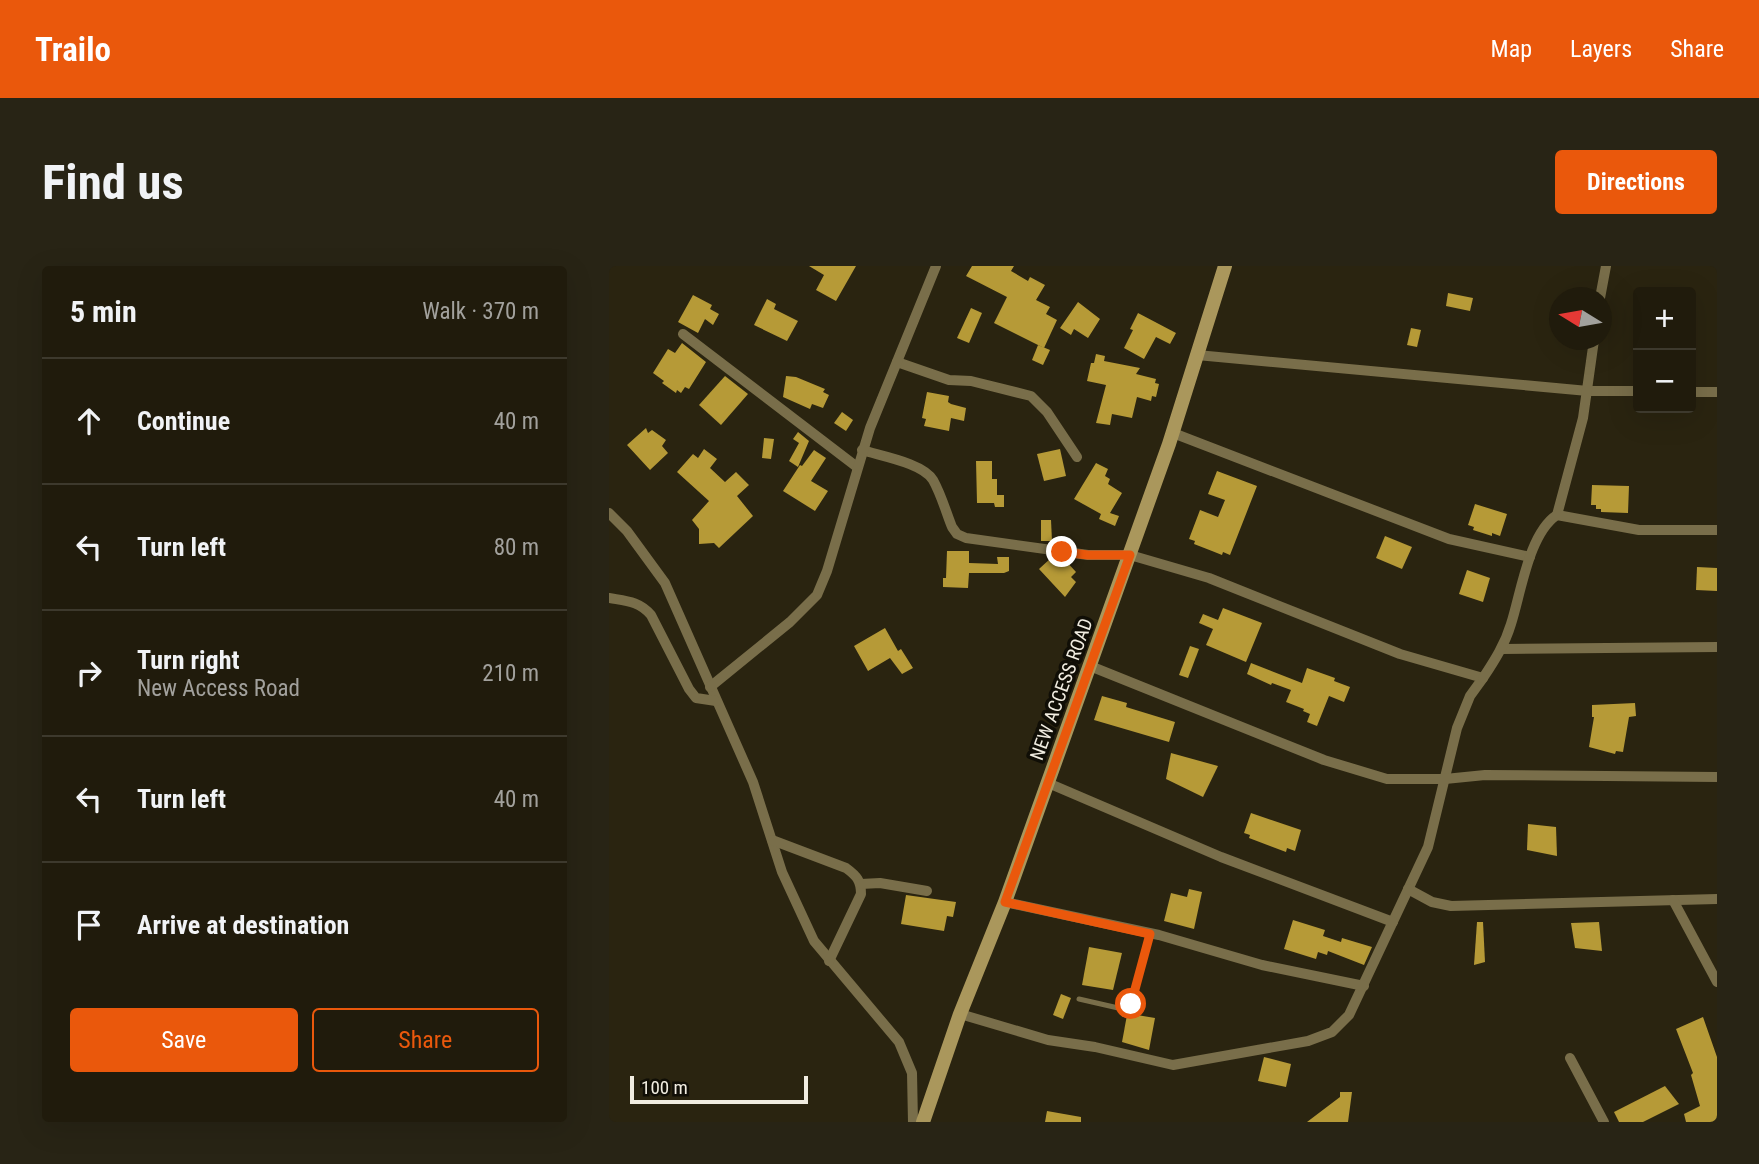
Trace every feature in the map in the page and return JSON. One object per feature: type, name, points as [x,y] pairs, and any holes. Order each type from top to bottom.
[{"type":"main road","name":"NEW ACCESS ROAD","points":[[923,1122],[960,1014],[1005,902],[1130,555],[1173,433],[1225,266]]},
{"type":"street","points":[[710,687],[790,622],[817,595],[827,571],[862,450],[936,266]]},
{"type":"street","points":[[1602,287],[1606,266]]},
{"type":"street","points":[[683,334],[857,467]]},
{"type":"street","points":[[1557,515],[1588,391],[1593,350]]},
{"type":"street","points":[[1197,355],[1588,391],[1633,391]]},
{"type":"street","points":[[897,362],[949,380],[971,381],[1031,396],[1047,412],[1077,457]]},
{"type":"street","points":[[1696,392],[1717,392]]},
{"type":"street","points":[[1173,433],[1449,539],[1530,557]]},
{"type":"street","points":[[862,450],[927,473],[933,480],[952,527],[957,534],[966,538],[1088,555],[1130,555],[1209,578],[1400,654],[1483,678]]},
{"type":"street","points":[[609,513],[627,531],[665,583],[753,782],[782,872],[814,941],[899,1042],[912,1073],[913,1122]]},
{"type":"street","points":[[960,1014],[1048,1040],[1095,1047],[1173,1065],[1308,1041],[1332,1032],[1349,1015],[1428,848],[1457,728],[1470,696],[1502,649],[1530,557],[1547,521],[1557,515],[1639,530],[1717,530]]},
{"type":"street","points":[[609,598],[637,603],[645,608],[689,689],[696,698],[716,701]]},
{"type":"street","points":[[1502,649],[1717,647]]},
{"type":"street","points":[[1090,666],[1351,769],[1387,779],[1445,779],[1485,775],[1717,776]]},
{"type":"street","points":[[1048,783],[1221,857],[1393,922]]},
{"type":"street","points":[[772,840],[846,868],[861,884],[861,894],[829,961]]},
{"type":"street","points":[[861,884],[880,883],[927,891]]},
{"type":"street","points":[[1408,889],[1432,902],[1451,906],[1717,899]]},
{"type":"street","points":[[1673,900],[1717,982]]},
{"type":"street","points":[[1005,902],[1150,934],[1262,965],[1364,986]]},
{"type":"street","points":[[1570,1058],[1604,1122]]},
{"type":"lane","points":[[1079,999],[1127,1010],[1150,934]]},
{"type":"building","points":[[809,266],[856,266],[836,301],[816,290],[824,275]]},
{"type":"building","points":[[972,266],[1014,266],[1011,271],[1028,281],[1030,277],[1045,285],[1036,300],[1050,307],[1046,314],[1057,320],[1044,348],[994,323],[1007,297],[966,276]]},
{"type":"building","points":[[1448,293],[1473,298],[1470,311],[1446,306]]},
{"type":"building","points":[[693,295],[712,305],[710,309],[719,314],[713,325],[705,319],[698,333],[678,322]]},
{"type":"building","points":[[767,299],[776,304],[774,309],[798,321],[787,341],[754,325]]},
{"type":"building","points":[[1078,302],[1100,319],[1088,338],[1074,329],[1071,335],[1060,328]]},
{"type":"building","points":[[971,308],[982,313],[969,343],[957,338]]},
{"type":"building","points":[[1138,313],[1176,333],[1170,344],[1156,337],[1144,359],[1124,348]]},
{"type":"building","points":[[1411,328],[1421,330],[1417,347],[1407,345]]},
{"type":"building","points":[[682,343],[706,362],[689,389],[685,387],[681,393],[677,390],[676,393],[653,373],[668,349],[675,353]]},
{"type":"building","points":[[1038,345],[1050,350],[1043,365],[1032,360]]},
{"type":"building","points":[[1096,354],[1105,356],[1104,361],[1140,368],[1136,374],[1156,379],[1155,383],[1159,384],[1156,397],[1152,396],[1151,401],[1137,397],[1132,418],[1112,414],[1110,425],[1096,423],[1106,385],[1087,381]]},
{"type":"building","points":[[725,376],[748,394],[721,425],[699,405]]},
{"type":"building","points":[[786,376],[796,377],[825,389],[823,392],[829,395],[823,408],[812,404],[810,409],[783,397]]},
{"type":"building","points":[[927,392],[949,396],[948,402],[966,408],[964,421],[951,418],[949,431],[924,426],[926,419],[922,418]]},
{"type":"building","points":[[842,412],[853,420],[846,431],[834,423]]},
{"type":"building","points":[[646,428],[648,433],[652,430],[666,440],[662,446],[668,453],[650,470],[627,445]]},
{"type":"building","points":[[798,432],[809,441],[798,467],[789,461],[799,443],[793,439]]},
{"type":"building","points":[[764,438],[774,439],[771,459],[762,458]]},
{"type":"building","points":[[704,449],[717,459],[710,468],[725,482],[736,472],[749,485],[737,496],[753,516],[719,548],[714,543],[699,544],[699,529],[692,520],[709,501],[677,472],[693,454],[698,458]]},
{"type":"building","points":[[1060,449],[1066,476],[1044,481],[1037,454]]},
{"type":"building","points":[[814,450],[826,458],[811,481],[828,491],[815,511],[783,491],[800,465],[802,466]]},
{"type":"building","points":[[976,461],[992,461],[992,479],[997,479],[997,495],[1004,495],[1004,507],[995,507],[994,503],[977,503]]},
{"type":"building","points":[[1096,463],[1108,469],[1105,476],[1110,479],[1108,484],[1122,493],[1110,513],[1119,516],[1115,526],[1099,519],[1101,514],[1074,499]]},
{"type":"building","points":[[1217,471],[1257,486],[1230,555],[1223,552],[1222,555],[1194,544],[1195,541],[1189,539],[1200,510],[1218,517],[1225,500],[1208,494]]},
{"type":"building","points":[[1592,485],[1629,486],[1628,513],[1601,512],[1601,509],[1596,509],[1596,505],[1591,505]]},
{"type":"building","points":[[1475,504],[1507,514],[1500,536],[1473,530],[1474,527],[1468,525]]},
{"type":"building","points":[[1041,520],[1051,520],[1052,541],[1041,541]]},
{"type":"building","points":[[1385,536],[1412,547],[1402,569],[1376,558]]},
{"type":"building","points":[[947,551],[969,551],[969,563],[998,564],[997,557],[1009,557],[1009,571],[969,573],[968,588],[943,587]]},
{"type":"building","points":[[1051,558],[1065,560],[1076,572],[1071,577],[1076,582],[1065,597],[1039,569]]},
{"type":"building","points":[[1697,567],[1717,568],[1717,591],[1696,590]]},
{"type":"building","points":[[1467,570],[1490,578],[1483,602],[1459,594]]},
{"type":"building","points":[[1223,608],[1262,623],[1246,662],[1206,645],[1213,629],[1199,623],[1203,614],[1218,620]]},
{"type":"building","points":[[885,628],[898,651],[901,649],[913,668],[902,674],[890,658],[868,671],[854,646]]},
{"type":"building","points":[[1190,646],[1199,649],[1188,678],[1179,675]]},
{"type":"building","points":[[1251,663],[1302,683],[1307,668],[1335,678],[1334,681],[1350,687],[1344,702],[1329,696],[1317,726],[1307,722],[1310,714],[1303,711],[1304,709],[1286,702],[1291,690],[1272,683],[1271,685],[1247,674]]},
{"type":"building","points":[[1102,696],[1127,703],[1126,707],[1175,722],[1169,742],[1094,720]]},
{"type":"building","points":[[1635,703],[1636,716],[1629,717],[1623,752],[1616,751],[1615,754],[1589,747],[1594,717],[1592,705]]},
{"type":"building","points":[[1171,753],[1218,766],[1203,797],[1166,779]]},
{"type":"building","points":[[1251,813],[1301,830],[1295,851],[1287,848],[1286,852],[1249,838],[1250,835],[1244,833]]},
{"type":"building","points":[[1528,824],[1556,827],[1557,856],[1527,850]]},
{"type":"building","points":[[1189,889],[1202,892],[1194,929],[1164,921],[1171,893],[1187,897]]},
{"type":"building","points":[[906,895],[956,902],[953,917],[947,916],[944,931],[901,924]]},
{"type":"building","points":[[1293,920],[1325,930],[1323,936],[1341,942],[1342,938],[1372,947],[1364,965],[1328,951],[1327,955],[1318,952],[1316,959],[1284,949]]},
{"type":"building","points":[[1477,922],[1483,922],[1485,962],[1474,965]]},
{"type":"building","points":[[1599,922],[1602,951],[1575,948],[1571,923]]},
{"type":"building","points":[[1089,947],[1122,953],[1113,990],[1082,985]]},
{"type":"building","points":[[1061,994],[1071,998],[1063,1019],[1053,1015]]},
{"type":"building","points":[[1127,1015],[1155,1018],[1149,1050],[1122,1042]]},
{"type":"building","points":[[1703,1017],[1717,1057],[1717,1122],[1686,1122],[1684,1114],[1700,1106],[1691,1075],[1693,1073],[1676,1029]]},
{"type":"building","points":[[1264,1057],[1291,1064],[1286,1087],[1258,1081]]},
{"type":"building","points":[[1665,1086],[1679,1104],[1643,1122],[1619,1122],[1614,1112]]},
{"type":"building","points":[[1340,1092],[1352,1092],[1348,1122],[1307,1122],[1340,1097]]},
{"type":"building","points":[[1047,1111],[1081,1117],[1081,1122],[1045,1122]]},
{"type":"route","points":[[1062,552],[1130,555],[1005,902],[1150,934],[1131,1004]]}]
